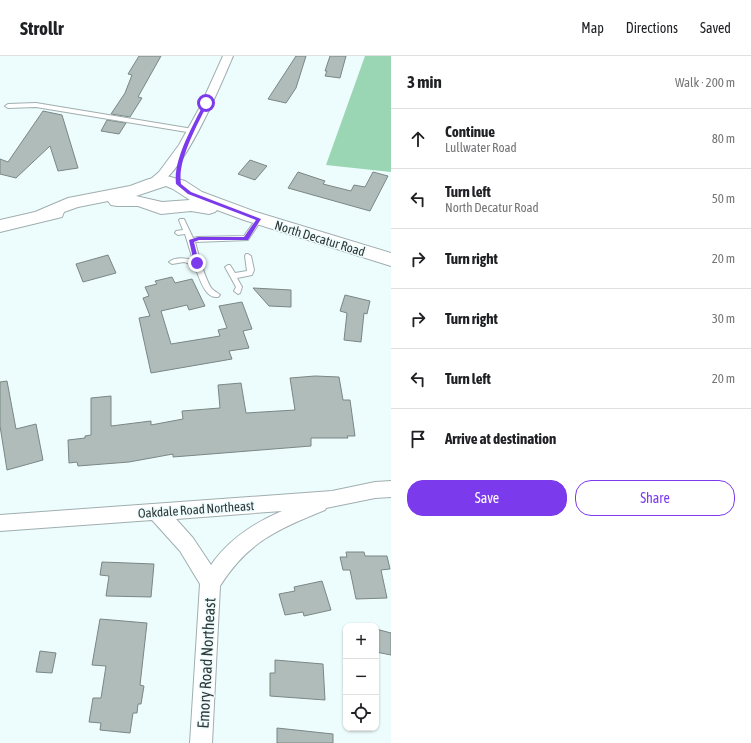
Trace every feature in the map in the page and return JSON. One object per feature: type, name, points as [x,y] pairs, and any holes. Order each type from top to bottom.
[{"type":"main road","name":"North Decatur Road","points":[[42,215],[74,202],[94,197],[129,192],[163,181],[181,187],[196,196],[254,218],[391,260]]},
{"type":"main road","points":[[149,204],[143,197],[144,191],[150,185]]},
{"type":"main road","points":[[178,213],[184,199],[185,192],[181,187]]},
{"type":"main road","name":"North Decatur Road","points":[[0,226],[42,215],[116,201],[132,200],[178,213],[199,206],[254,218]]},
{"type":"street","points":[[150,185],[163,177],[186,145],[228,56]]},
{"type":"street","points":[[181,187],[178,177],[186,145]]},
{"type":"street","name":"Oakdale Road Northeast","points":[[0,523],[332,499],[375,490],[391,489]]},
{"type":"street","name":"Emory Road Northeast","points":[[201,743],[210,582],[230,555],[249,537],[269,524],[332,499]]},
{"type":"street","name":"Emory Road Northeast","points":[[156,512],[178,532],[193,551],[210,582]]},
{"type":"lane","points":[[8,106],[36,105],[193,131]]},
{"type":"lane","points":[[178,213],[187,231],[197,263],[209,290],[216,295]]},
{"type":"lane","points":[[191,241],[198,239],[246,238],[254,218]]},
{"type":"lane","points":[[178,233],[187,231]]},
{"type":"lane","points":[[233,276],[250,273],[248,256]]},
{"type":"lane","points":[[172,262],[184,260],[197,263]]},
{"type":"lane","points":[[228,267],[239,287],[238,291]]},
{"type":"green space","points":[[365,56],[391,56],[391,172],[326,165]]},
{"type":"building","points":[[139,56],[161,56],[138,97],[142,98],[130,117],[111,114],[125,93],[132,75],[128,74]]},
{"type":"building","points":[[296,56],[306,56],[296,88],[286,103],[268,99]]},
{"type":"building","points":[[330,56],[346,56],[340,78],[325,76],[327,71],[325,71]]},
{"type":"building","points":[[43,111],[62,115],[78,168],[58,171],[50,146],[16,178],[0,174],[0,159],[8,162]]},
{"type":"building","points":[[107,120],[126,123],[119,134],[101,131]]},
{"type":"building","points":[[250,160],[267,166],[255,180],[238,174]]},
{"type":"building","points":[[298,172],[325,181],[323,184],[351,191],[354,185],[365,187],[373,172],[388,176],[370,211],[288,188]]},
{"type":"building","points":[[108,255],[116,273],[83,282],[76,264]]},
{"type":"building","points":[[172,277],[175,283],[192,279],[205,306],[189,310],[187,305],[161,311],[171,344],[220,336],[218,330],[227,328],[219,306],[242,302],[252,329],[243,331],[249,348],[229,351],[232,359],[151,373],[139,318],[150,316],[143,298],[149,296],[145,287],[157,284],[155,281]]},
{"type":"building","points":[[253,288],[291,290],[291,307],[269,306]]},
{"type":"building","points":[[345,295],[370,301],[367,314],[364,313],[361,342],[344,340],[347,313],[340,311]]},
{"type":"building","points":[[315,376],[339,377],[343,400],[350,400],[355,436],[347,436],[348,438],[311,438],[311,446],[173,457],[173,454],[129,462],[78,466],[77,462],[69,463],[68,440],[85,438],[85,436],[91,435],[91,398],[111,396],[111,426],[151,421],[151,425],[183,419],[182,411],[220,408],[218,385],[241,383],[246,413],[295,410],[290,378]]},
{"type":"building","points":[[7,381],[16,429],[36,424],[43,460],[7,470],[0,426],[0,382]]},
{"type":"building","points":[[346,552],[364,552],[365,556],[387,556],[390,569],[381,570],[387,598],[356,599],[350,570],[343,570],[340,557],[347,557]]},
{"type":"building","points":[[102,562],[154,564],[151,597],[106,596],[109,576],[100,575]]},
{"type":"building","points":[[322,581],[331,610],[304,616],[303,612],[285,615],[279,594],[295,591],[294,587]]},
{"type":"building","points":[[100,619],[147,623],[140,685],[144,686],[141,704],[138,704],[137,713],[133,713],[130,733],[100,730],[101,723],[89,722],[93,698],[101,698],[106,666],[92,665]]},
{"type":"building","points":[[379,630],[391,633],[391,655],[379,653]]},
{"type":"building","points":[[40,651],[56,653],[52,673],[36,672]]},
{"type":"building","points":[[275,660],[323,664],[325,700],[270,696],[270,673],[275,673]]},
{"type":"building","points":[[277,728],[333,734],[333,743],[277,743]]},
{"type":"route","points":[[197,263],[191,241],[198,239],[246,238],[259,219],[196,196],[184,189],[179,184],[178,177],[186,145],[206,103]]}]
